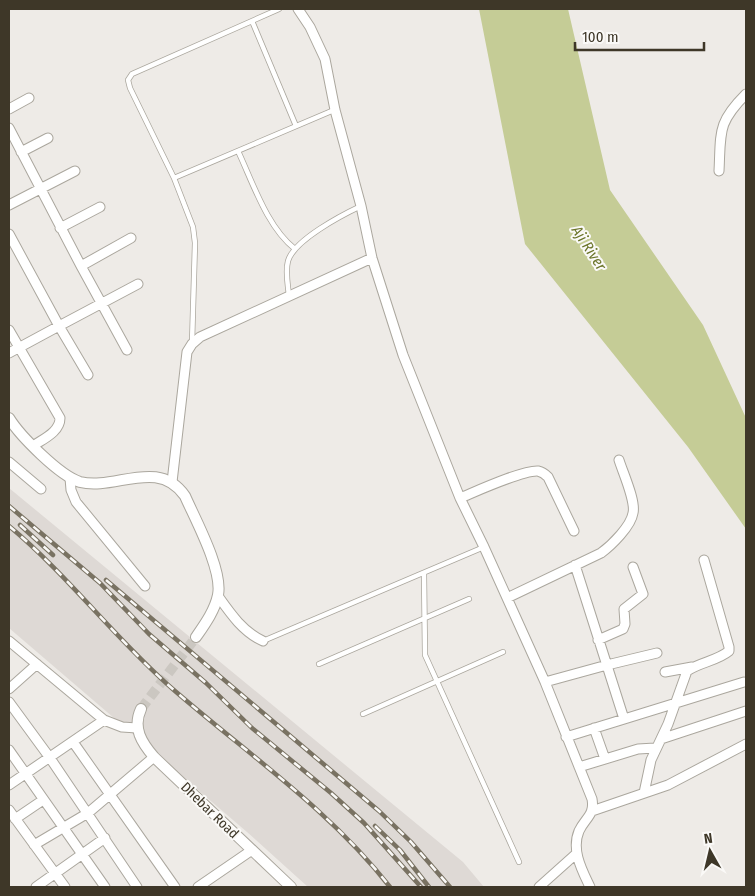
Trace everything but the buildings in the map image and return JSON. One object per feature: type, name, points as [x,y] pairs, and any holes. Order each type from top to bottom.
[{"type":"street","points":[[298,9],[310,27],[325,59],[335,110],[361,206],[372,258],[403,355],[460,498],[544,682],[592,799],[592,811],[578,832],[577,852],[579,863],[590,887]]},
{"type":"street","points":[[719,172],[722,128],[732,108],[746,94]]},
{"type":"street","points":[[9,109],[29,98]]},
{"type":"street","points":[[9,128],[60,228],[127,350]]},
{"type":"street","points":[[21,152],[48,138]]},
{"type":"street","points":[[9,204],[76,170]]},
{"type":"street","points":[[60,228],[100,207]]},
{"type":"street","points":[[9,234],[58,326],[88,375]]},
{"type":"street","points":[[81,266],[130,238]]},
{"type":"street","points":[[172,482],[187,352],[192,344],[200,337],[372,258]]},
{"type":"street","points":[[9,353],[138,284]]},
{"type":"street","points":[[9,330],[60,418],[60,424],[56,430],[33,446]]},
{"type":"street","points":[[9,418],[14,427],[33,446],[70,478],[88,483],[154,477],[172,482],[178,487],[185,496],[217,575],[218,596],[209,617],[196,637]]},
{"type":"street","points":[[507,598],[575,565],[607,548],[614,542],[634,514],[633,503],[619,460]]},
{"type":"street","points":[[9,462],[41,489]]},
{"type":"street","points":[[460,498],[524,474],[538,471],[543,472],[548,477],[574,531]]},
{"type":"street","points":[[70,478],[71,490],[76,502],[145,586]]},
{"type":"street","points":[[666,672],[692,667],[724,655],[729,651],[730,647],[704,560]]},
{"type":"street","points":[[575,565],[624,719]]},
{"type":"street","points":[[598,640],[623,629],[625,624],[624,609],[643,594],[634,567]]},
{"type":"street","points":[[218,596],[232,615],[253,637],[263,641]]},
{"type":"street","points":[[9,641],[104,720],[122,727],[137,728],[140,709]]},
{"type":"street","points":[[544,682],[657,653]]},
{"type":"street","points":[[9,689],[37,664]]},
{"type":"street","points":[[644,793],[646,776],[655,748],[661,739],[684,676],[692,667]]},
{"type":"street","points":[[566,736],[744,682]]},
{"type":"street","points":[[9,702],[50,758],[137,887]]},
{"type":"street","points":[[661,739],[746,711]]},
{"type":"street","points":[[9,786],[104,720]]},
{"type":"street","name":"Dhebar Road","points":[[137,728],[141,739],[154,757],[291,887]]},
{"type":"street","points":[[594,728],[605,759]]},
{"type":"street","points":[[73,742],[175,887]]},
{"type":"street","points":[[592,811],[668,785],[746,744]]},
{"type":"street","points":[[579,767],[638,749],[655,748]]},
{"type":"street","points":[[9,750],[105,887]]},
{"type":"street","points":[[34,845],[88,813],[154,757]]},
{"type":"street","points":[[15,819],[43,800]]},
{"type":"street","points":[[9,810],[65,887]]},
{"type":"street","points":[[36,887],[105,838]]},
{"type":"street","points":[[198,887],[252,850]]},
{"type":"street","points":[[539,887],[577,852]]},
{"type":"lane","points":[[192,344],[194,235],[174,178],[130,88],[129,78],[132,74],[279,9]]},
{"type":"lane","points":[[252,21],[296,126]]},
{"type":"lane","points":[[174,178],[335,110]]},
{"type":"lane","points":[[238,151],[272,222],[284,239],[295,249]]},
{"type":"lane","points":[[289,296],[287,262],[295,249],[332,221],[361,206]]},
{"type":"lane","points":[[263,641],[484,547]]},
{"type":"lane","points":[[424,574],[425,655],[519,862]]},
{"type":"lane","points":[[319,664],[469,599]]},
{"type":"lane","points":[[364,714],[503,652]]},
{"type":"shaded area","points":[[9,488],[463,862],[484,887],[308,887],[247,832],[9,628]]},
{"type":"water","name":"Aji River","points":[[479,9],[568,9],[610,190],[703,325],[746,418],[746,529],[688,447],[525,244]]},
{"type":"tunnel","points":[[141,709],[196,637]]},
{"type":"railway","points":[[9,506],[100,583],[149,634],[206,683],[252,728],[331,793],[364,823],[421,887]]},
{"type":"railway","points":[[20,525],[53,555]]},
{"type":"railway","points":[[9,526],[52,566],[153,671],[315,808],[367,859],[390,887]]},
{"type":"railway","points":[[106,580],[379,811],[411,842],[450,887]]},
{"type":"railway","points":[[375,826],[400,850],[429,887]]}]
